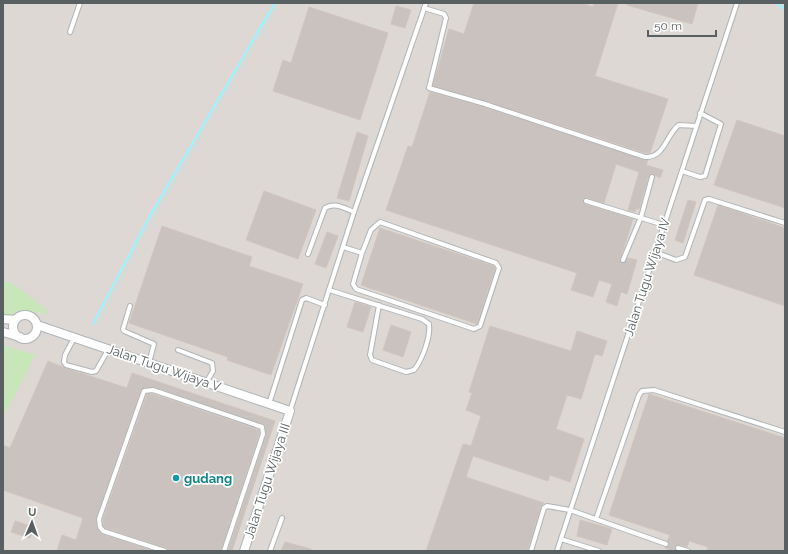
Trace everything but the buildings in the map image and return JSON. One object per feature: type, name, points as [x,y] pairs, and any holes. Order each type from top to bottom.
[{"type":"street","points":[[3,319],[15,320],[22,315],[26,315],[34,318],[37,325],[37,330],[33,336],[29,338],[21,338],[3,332]]},
{"type":"street","points":[[15,320],[15,332],[21,338]]},
{"type":"street","name":"Jalan Tugu Wijaya V","points":[[37,325],[290,411]]},
{"type":"street","name":"Jalan Tugu Wijaya III","points":[[244,551],[290,411]]},
{"type":"lane","points":[[70,32],[80,3]]},
{"type":"lane","name":"Jalan Tugu Wijaya IV","points":[[557,551],[737,3]]},
{"type":"lane","points":[[290,411],[354,212],[425,5],[444,14],[446,18],[428,88],[485,104],[645,157],[651,157],[659,153],[679,126],[696,126]]},
{"type":"lane","points":[[682,171],[700,177],[705,176],[721,124],[719,121],[700,113]]},
{"type":"lane","points":[[623,260],[641,217],[652,178]]},
{"type":"lane","points":[[655,252],[676,260],[685,257],[705,200],[708,199],[785,223]]},
{"type":"lane","points":[[586,201],[664,225]]},
{"type":"lane","points":[[308,254],[325,208],[330,205],[338,205],[354,212]]},
{"type":"lane","points":[[380,222],[496,263],[499,268],[480,326],[474,329],[356,289],[353,284],[353,279],[362,253],[371,230],[380,222]]},
{"type":"lane","points":[[343,248],[362,253]]},
{"type":"lane","points":[[330,290],[379,305],[422,319],[429,324],[430,331],[418,365],[414,370],[406,372],[372,360],[370,350],[379,305]]},
{"type":"lane","points":[[269,404],[302,300],[306,298],[325,305]]},
{"type":"lane","points":[[130,306],[123,329],[124,332],[154,344],[149,363]]},
{"type":"lane","points":[[74,337],[65,355],[64,362],[66,364],[92,372],[96,371],[108,350]]},
{"type":"lane","points":[[178,350],[212,363],[213,371],[206,383]]},
{"type":"lane","points":[[165,551],[103,531],[100,527],[100,519],[144,391],[153,390],[262,427],[263,434],[224,551]]},
{"type":"lane","points":[[596,519],[642,391],[654,390],[785,432]]},
{"type":"lane","points":[[531,551],[544,508],[547,506],[570,510],[666,544]]},
{"type":"lane","points":[[270,551],[282,518]]},
{"type":"lane","points":[[561,539],[585,549],[599,551]]},
{"type":"lane","points":[[678,548],[688,551]]},
{"type":"shaded area","points":[[3,3],[785,3],[785,551],[3,551]]},
{"type":"green space","points":[[3,280],[15,285],[47,310],[47,314],[21,310],[7,316],[3,315]]},
{"type":"green space","points":[[3,345],[35,355],[3,417]]},
{"type":"waterway","points":[[93,324],[150,216],[275,3]]},
{"type":"waterway","points":[[776,3],[785,9]]},
{"type":"place","name":"gudang","points":[[176,478]]}]
